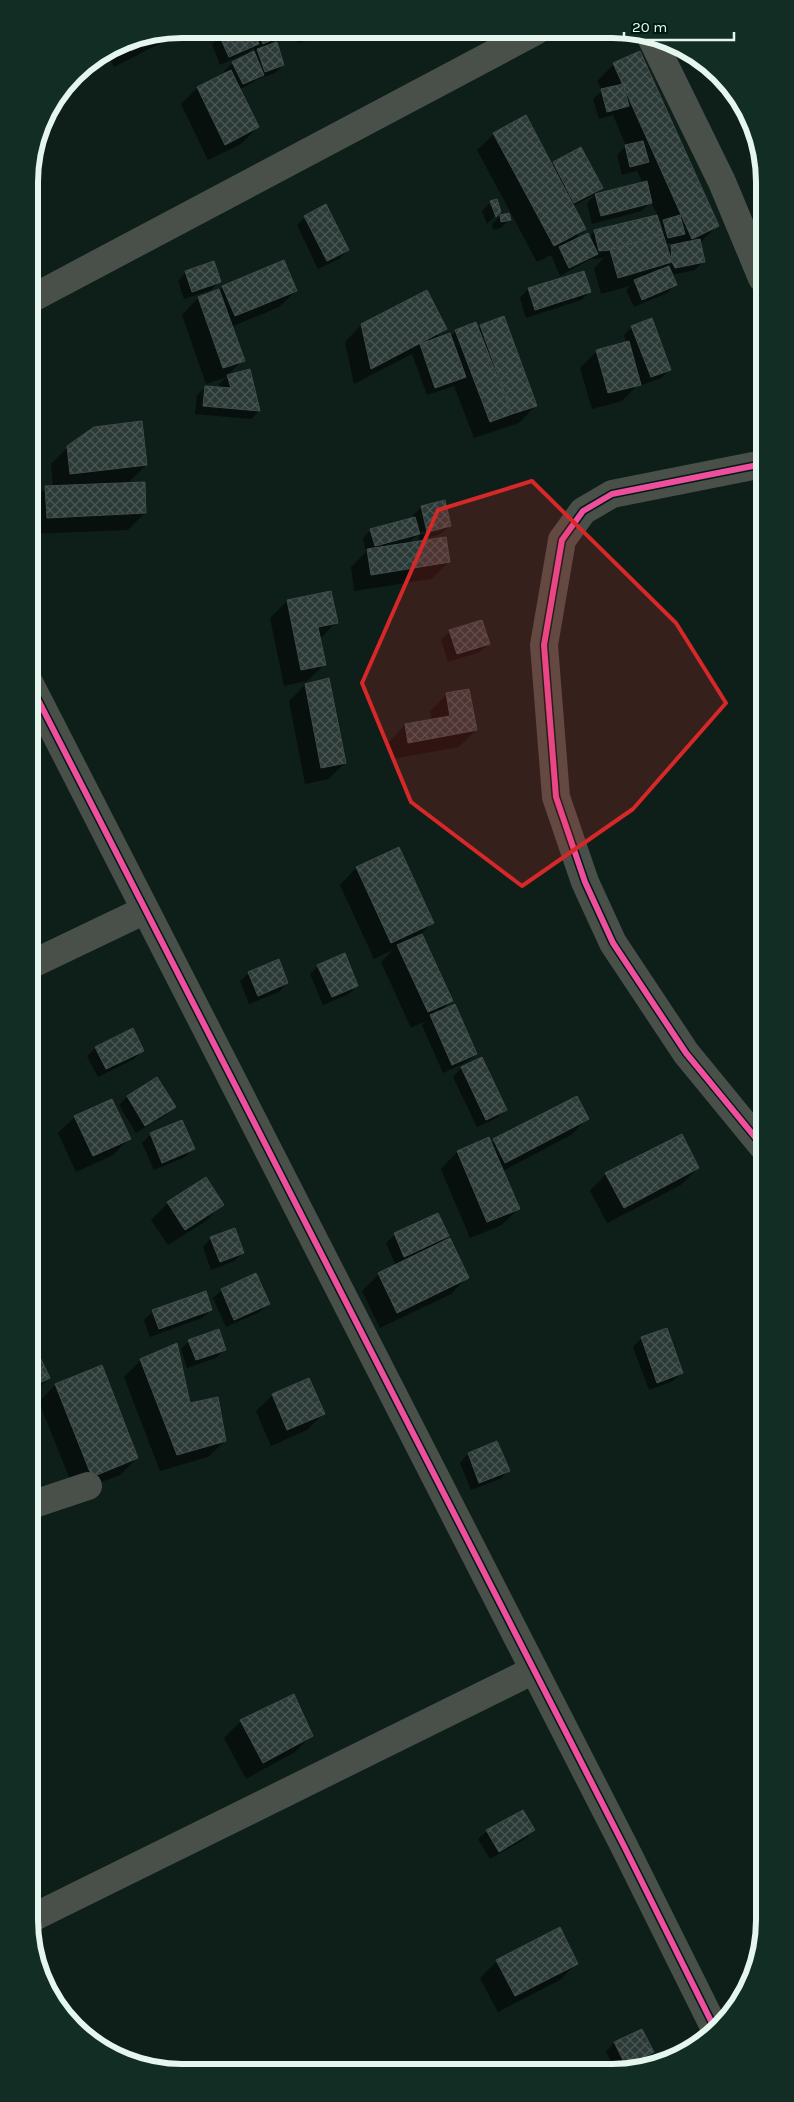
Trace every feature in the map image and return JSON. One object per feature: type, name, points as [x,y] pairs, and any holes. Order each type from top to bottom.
[{"type":"street","points":[[38,295],[523,38]]},
{"type":"street","points":[[654,44],[722,182],[756,264]]},
{"type":"street","points":[[756,465],[612,494],[583,511],[562,540],[544,645],[556,797],[586,882],[613,943],[681,1046],[756,1133]]},
{"type":"street","points":[[38,700],[534,1670],[713,2024]]},
{"type":"street","points":[[38,961],[145,910]]},
{"type":"street","points":[[38,1503],[88,1486]]},
{"type":"street","points":[[38,1915],[534,1670]]},
{"type":"highlighted area","points":[[532,481],[676,623],[726,703],[633,809],[522,886],[411,802],[362,683],[438,510]]},
{"type":"building","points":[[220,38],[257,38],[259,44],[229,57]]},
{"type":"building","points":[[261,38],[276,38],[263,44]]},
{"type":"building","points":[[152,41],[131,51],[129,47]]},
{"type":"building","points":[[277,42],[284,65],[265,72],[257,49]]},
{"type":"building","points":[[254,51],[264,75],[243,84],[232,62]]},
{"type":"building","points":[[640,51],[719,226],[692,239],[613,63]]},
{"type":"building","points":[[231,70],[259,127],[225,145],[197,87]]},
{"type":"building","points":[[623,84],[629,106],[607,112],[601,89]]},
{"type":"building","points":[[526,115],[586,229],[554,246],[493,133]]},
{"type":"building","points":[[643,141],[649,162],[630,167],[625,145]]},
{"type":"building","points":[[581,147],[603,188],[574,203],[553,162]]},
{"type":"building","points":[[647,181],[652,203],[601,216],[595,194]]},
{"type":"building","points":[[497,199],[501,212],[496,217],[490,201]]},
{"type":"building","points":[[326,204],[349,250],[327,261],[304,216]]},
{"type":"building","points":[[509,213],[511,220],[501,222],[500,215]]},
{"type":"building","points":[[657,215],[663,234],[610,250],[599,251],[594,230]]},
{"type":"building","points":[[680,215],[685,234],[668,238],[663,220]]},
{"type":"building","points":[[588,233],[598,254],[569,268],[559,247]]},
{"type":"building","points":[[663,234],[672,262],[618,278],[610,250]]},
{"type":"building","points":[[700,239],[705,262],[675,268],[672,262],[671,245]]},
{"type":"building","points":[[284,260],[297,291],[235,316],[222,286]]},
{"type":"building","points":[[214,261],[221,282],[192,292],[185,271]]},
{"type":"building","points":[[669,266],[677,285],[642,300],[634,280]]},
{"type":"building","points":[[584,271],[591,292],[535,310],[528,288]]},
{"type":"building","points":[[219,289],[245,361],[223,368],[198,297]]},
{"type":"building","points":[[427,290],[447,329],[371,369],[361,324]]},
{"type":"building","points":[[504,316],[537,406],[512,414],[480,325]]},
{"type":"building","points":[[652,318],[671,370],[651,377],[631,326]]},
{"type":"building","points":[[476,322],[512,414],[490,422],[455,330]]},
{"type":"building","points":[[450,333],[466,377],[435,388],[420,344]]},
{"type":"building","points":[[629,341],[641,385],[608,393],[596,350]]},
{"type":"building","points":[[250,369],[260,411],[203,406],[205,386],[231,388],[227,375]]},
{"type":"building","points":[[142,421],[147,465],[70,474],[67,446],[94,427]]},
{"type":"building","points":[[145,482],[146,513],[47,518],[45,486]]},
{"type":"building","points":[[445,500],[451,526],[427,532],[421,506]]},
{"type":"building","points":[[415,517],[420,534],[375,546],[370,529]]},
{"type":"building","points":[[446,537],[450,562],[371,575],[367,549]]},
{"type":"building","points":[[331,591],[338,623],[318,627],[326,665],[301,670],[287,600]]},
{"type":"building","points":[[482,620],[490,644],[457,654],[449,630]]},
{"type":"building","points":[[329,678],[346,763],[321,768],[305,684]]},
{"type":"building","points":[[469,689],[477,730],[408,743],[405,724],[450,716],[446,693]]},
{"type":"building","points":[[399,847],[434,923],[391,943],[356,867]]},
{"type":"building","points":[[422,934],[453,1001],[428,1012],[397,945]]},
{"type":"building","points":[[345,953],[358,986],[332,997],[317,965]]},
{"type":"building","points":[[279,959],[288,983],[258,996],[248,972]]},
{"type":"building","points":[[455,1004],[477,1054],[452,1065],[430,1015]]},
{"type":"building","points":[[133,1028],[144,1051],[106,1069],[95,1047]]},
{"type":"building","points":[[482,1057],[507,1110],[486,1120],[461,1067]]},
{"type":"building","points":[[157,1077],[176,1107],[145,1126],[127,1096]]},
{"type":"building","points":[[577,1096],[589,1119],[505,1163],[493,1139]]},
{"type":"building","points":[[112,1099],[131,1139],[93,1156],[74,1116]]},
{"type":"building","points":[[182,1120],[195,1149],[162,1163],[150,1133]]},
{"type":"building","points":[[682,1134],[699,1168],[624,1208],[605,1173]]},
{"type":"building","points":[[489,1137],[520,1209],[487,1222],[457,1151]]},
{"type":"building","points":[[206,1177],[224,1205],[185,1230],[167,1202]]},
{"type":"building","points":[[438,1213],[449,1236],[404,1257],[394,1233]]},
{"type":"building","points":[[235,1228],[244,1253],[220,1262],[210,1237]]},
{"type":"building","points":[[450,1238],[469,1278],[397,1313],[378,1273]]},
{"type":"building","points":[[256,1273],[270,1304],[234,1320],[221,1289]]},
{"type":"building","points":[[206,1291],[212,1310],[159,1329],[152,1310]]},
{"type":"building","points":[[667,1328],[683,1373],[657,1383],[641,1337]]},
{"type":"building","points":[[219,1329],[226,1350],[196,1360],[188,1340]]},
{"type":"building","points":[[177,1343],[190,1403],[218,1397],[226,1441],[177,1455],[140,1359]]},
{"type":"building","points":[[38,1353],[50,1378],[38,1384]]},
{"type":"building","points":[[102,1365],[138,1458],[92,1477],[55,1384]]},
{"type":"building","points":[[309,1378],[325,1414],[287,1430],[272,1394]]},
{"type":"building","points":[[497,1441],[510,1471],[479,1483],[468,1453]]},
{"type":"building","points":[[294,1694],[313,1736],[263,1763],[240,1720]]},
{"type":"building","points":[[523,1810],[535,1830],[499,1852],[486,1830]]},
{"type":"building","points":[[560,1927],[578,1964],[515,1996],[496,1960]]},
{"type":"building","points":[[642,2029],[654,2052],[632,2063],[625,2063],[614,2042]]},
{"type":"cycle path","points":[[756,465],[612,494],[583,511],[562,540],[544,645],[556,797],[585,882],[613,943],[686,1053],[756,1138]]},
{"type":"cycle path","points":[[38,700],[624,1846],[713,2024]]}]
